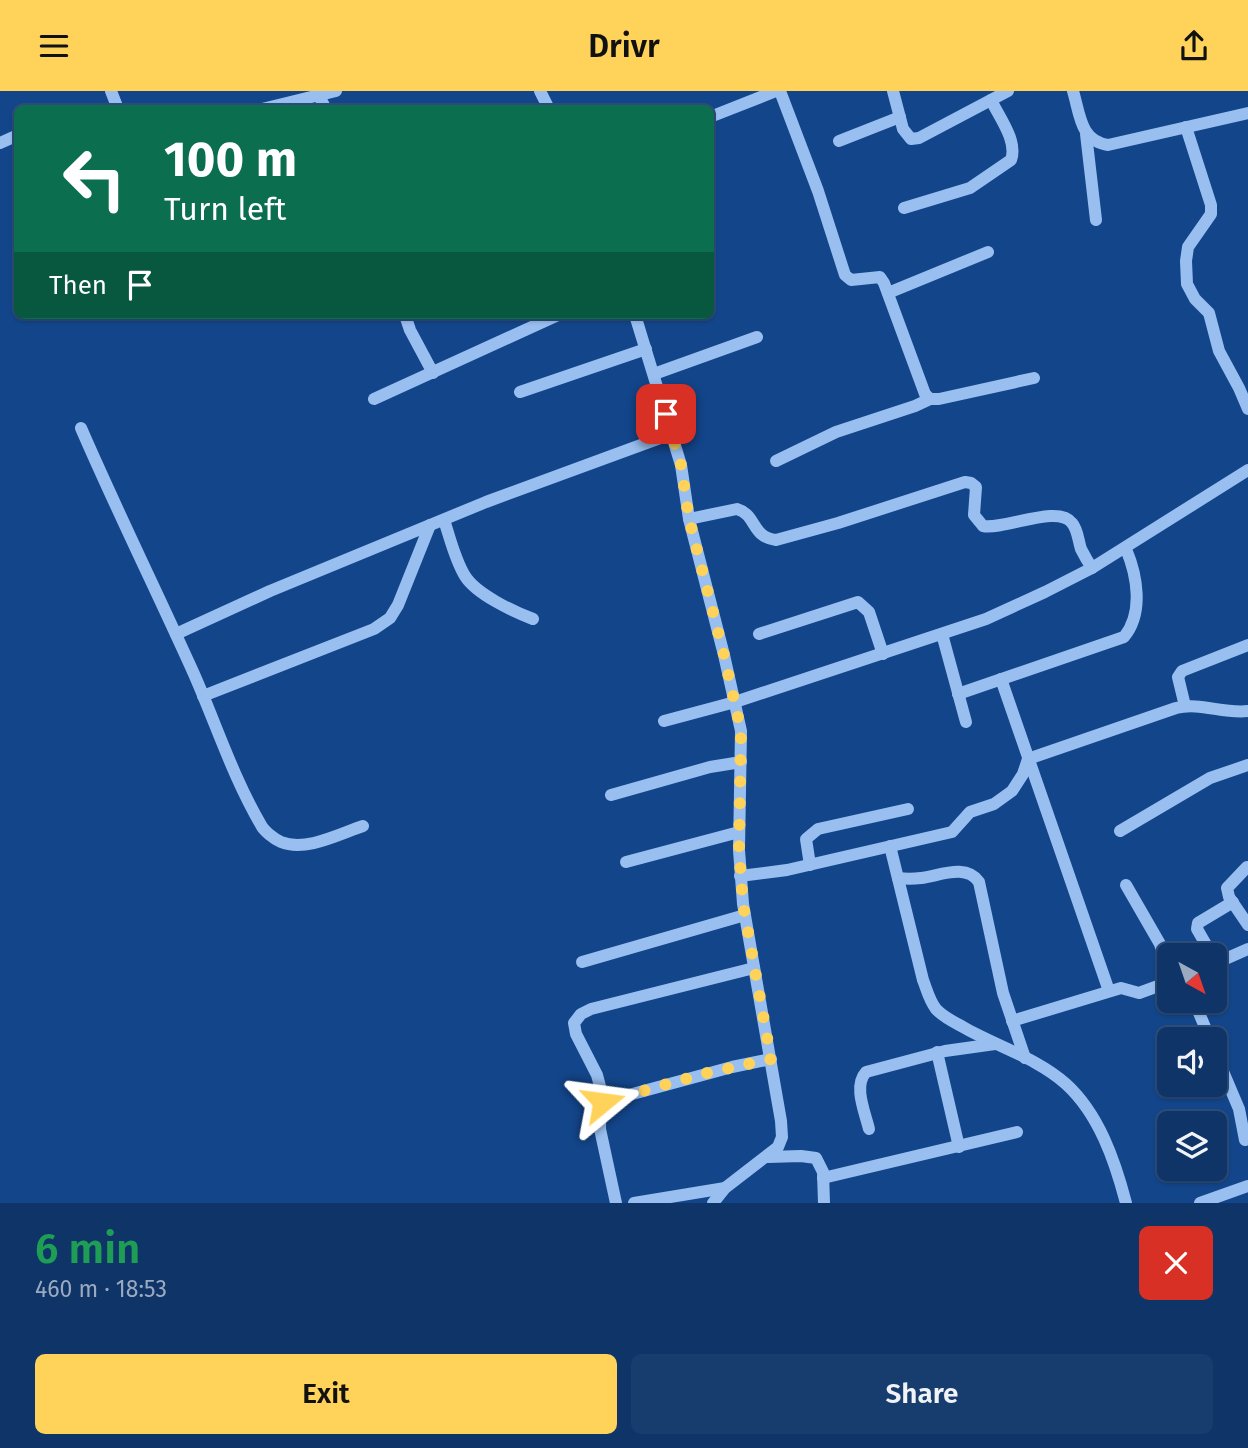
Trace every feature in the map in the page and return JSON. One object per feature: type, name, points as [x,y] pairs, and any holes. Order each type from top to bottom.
[{"type":"street","points":[[279,105],[336,91]]},
{"type":"street","points":[[714,115],[778,91],[818,191],[845,275],[851,279],[880,277],[918,378],[929,399]]},
{"type":"street","points":[[893,91],[900,117],[911,139],[919,138],[1008,91]]},
{"type":"street","points":[[1073,91],[1086,134],[1096,219]]},
{"type":"street","points":[[318,96],[324,105]]},
{"type":"street","points":[[904,208],[970,188],[1010,160],[1013,153],[1012,143],[991,100]]},
{"type":"street","points":[[1086,134],[1096,143],[1108,145],[1248,113]]},
{"type":"street","points":[[839,141],[900,117]]},
{"type":"street","points":[[1186,127],[1212,205],[1211,214],[1188,247],[1187,283],[1195,299],[1209,313],[1219,351],[1248,409]]},
{"type":"street","points":[[888,293],[988,251]]},
{"type":"street","points":[[406,319],[433,373]]},
{"type":"street","points":[[374,399],[549,319]]},
{"type":"street","points":[[636,319],[685,484],[689,519],[741,731],[740,876],[782,1137],[778,1147],[768,1157],[725,1188],[713,1203]]},
{"type":"street","points":[[654,374],[757,337]]},
{"type":"street","points":[[520,392],[646,349]]},
{"type":"street","points":[[776,461],[835,432],[929,399],[1034,378]]},
{"type":"street","points":[[80,428],[176,634],[247,799],[263,828],[280,841],[299,845],[363,826]]},
{"type":"street","points":[[176,634],[270,591],[486,502],[671,434]]},
{"type":"street","points":[[664,721],[735,702],[986,619],[1045,592],[1126,549],[1248,470]]},
{"type":"street","points":[[689,519],[737,509],[748,516],[759,534],[776,540],[965,482],[976,487],[974,515],[983,526],[1001,526],[1061,515],[1073,524],[1092,568]]},
{"type":"street","points":[[444,520],[469,582],[505,607],[533,619]]},
{"type":"street","points":[[203,696],[374,629],[390,618],[398,605],[430,525]]},
{"type":"street","points":[[958,694],[1124,637],[1131,629],[1136,594],[1132,564],[1126,549]]},
{"type":"street","points":[[759,634],[858,602],[869,612],[883,654]]},
{"type":"street","points":[[942,634],[966,722]]},
{"type":"street","points":[[1185,706],[1178,677],[1182,671],[1248,645]]},
{"type":"street","points":[[1002,679],[1109,992]]},
{"type":"street","points":[[740,876],[810,865],[951,832],[970,812],[994,804],[1012,791],[1028,759],[1126,724],[1185,706],[1248,711]]},
{"type":"street","points":[[611,795],[741,761]]},
{"type":"street","points":[[1120,831],[1210,778],[1248,765]]},
{"type":"street","points":[[810,865],[806,839],[818,829],[908,809]]},
{"type":"street","points":[[626,862],[739,832]]},
{"type":"street","points":[[890,846],[930,999],[944,1016],[1045,1069],[1066,1084],[1084,1104],[1098,1126],[1126,1203]]},
{"type":"street","points":[[1247,867],[1227,888],[1248,925]]},
{"type":"street","points":[[898,878],[922,878],[959,872],[975,877],[979,882],[994,958],[1025,1058]]},
{"type":"street","points":[[1126,885],[1159,943]]},
{"type":"street","points":[[1205,943],[1197,929],[1198,923],[1233,902]]},
{"type":"street","points":[[582,962],[745,915]]},
{"type":"street","points":[[1227,956],[1248,949]]},
{"type":"street","points":[[616,1203],[600,1129],[603,1102],[597,1075],[576,1034],[574,1023],[581,1014],[591,1009],[754,968]]},
{"type":"street","points":[[1012,1021],[1121,988],[1139,993],[1157,986]]},
{"type":"street","points":[[869,1129],[859,1085],[866,1072],[937,1052],[995,1044]]},
{"type":"street","points":[[937,1052],[958,1147]]},
{"type":"street","points":[[603,1102],[707,1073],[771,1059]]},
{"type":"street","points":[[1227,1081],[1239,1109],[1245,1140]]},
{"type":"street","points":[[823,1178],[1017,1132]]},
{"type":"street","points":[[768,1157],[811,1156],[821,1165],[824,1203]]},
{"type":"street","points":[[1200,1203],[1248,1186]]},
{"type":"street","points":[[635,1203],[725,1188]]},
{"type":"route","points":[[603,1102],[707,1073],[771,1059],[740,876],[741,731],[689,519],[681,465],[666,414]]}]
